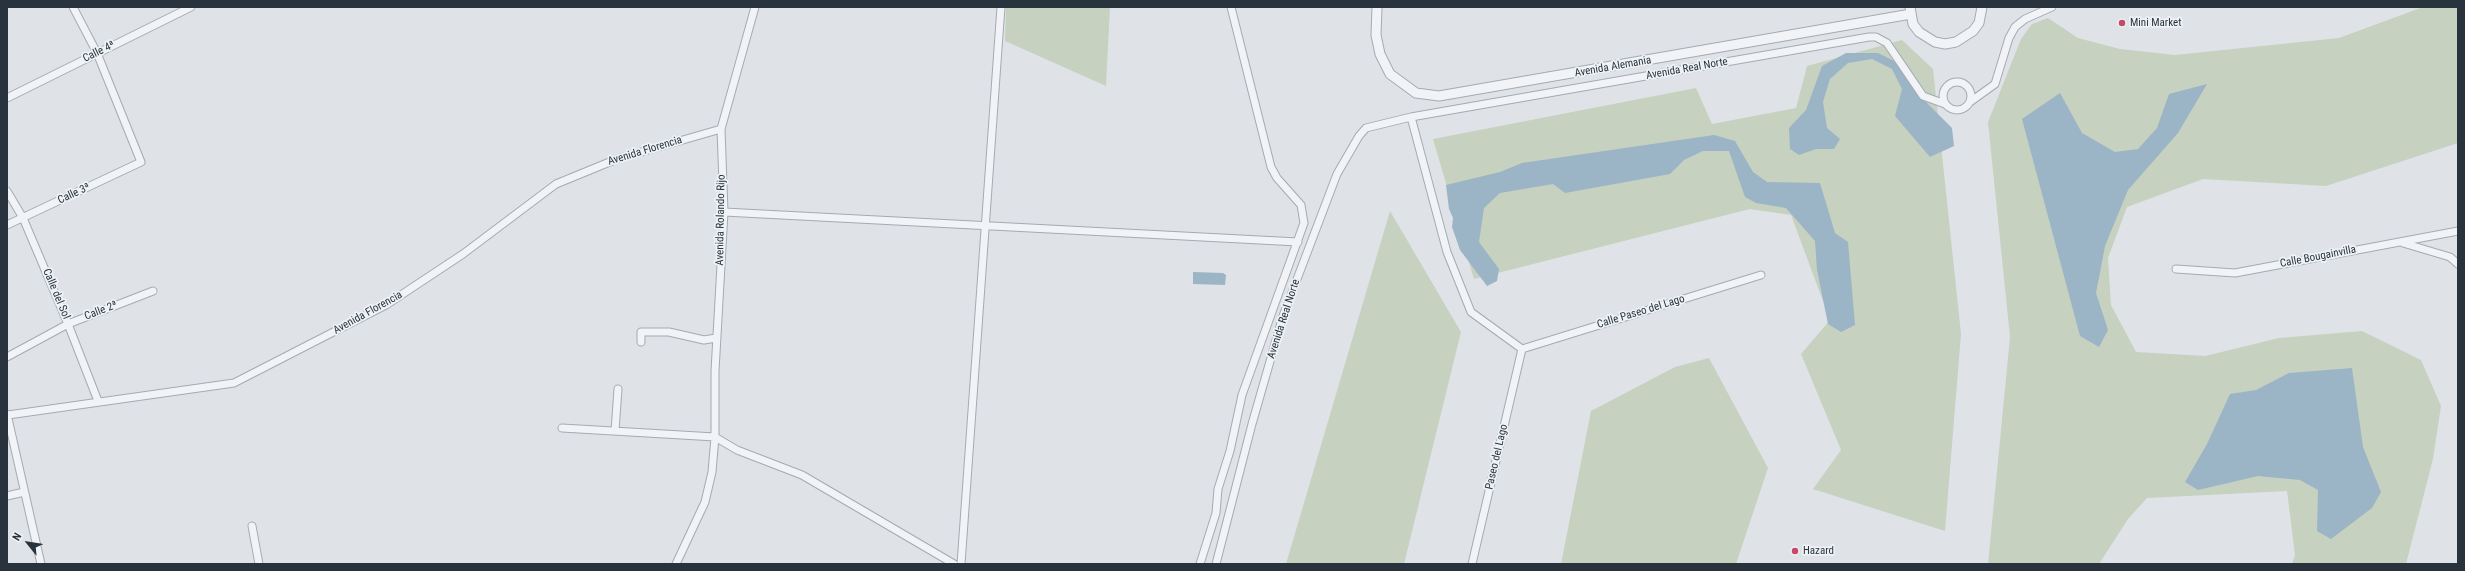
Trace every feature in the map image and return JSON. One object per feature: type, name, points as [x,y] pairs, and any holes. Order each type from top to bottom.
[{"type":"street","points":[[73,7],[97,53]]},
{"type":"street","name":"Calle 4ª","points":[[7,98],[191,7]]},
{"type":"street","name":"Avenida Rolando Rijo","points":[[676,564],[705,502],[712,472],[715,437],[716,338],[724,212],[722,128],[755,7]]},
{"type":"street","points":[[961,564],[1002,7]]},
{"type":"street","points":[[1200,564],[1216,513],[1218,489],[1230,451],[1242,395],[1304,223],[1304,214],[1301,204],[1277,178],[1271,167],[1232,7]]},
{"type":"street","name":"Avenida Alemania","points":[[1377,7],[1376,35],[1380,54],[1390,74],[1416,93],[1439,96],[1910,11]]},
{"type":"street","points":[[1910,11],[1919,32],[1935,42],[1944,44],[1956,42],[1973,31],[1979,23],[1982,7]]},
{"type":"street","points":[[1985,93],[1970,90],[1962,83],[1956,82],[1947,86],[1944,93],[1946,104],[1949,108],[1959,110],[1985,93],[1999,78],[2009,38],[2015,28],[2025,19],[2052,7]]},
{"type":"street","name":"Avenida Real Norte","points":[[1216,564],[1252,424],[1284,316],[1337,174],[1359,136],[1366,128],[1411,117],[1869,37],[1876,38],[1887,43],[1919,92],[1933,100],[1946,104]]},
{"type":"street","name":"Calle 3ª","points":[[7,225],[141,162],[97,53]]},
{"type":"street","points":[[1970,90],[1970,102]]},
{"type":"street","points":[[1933,100],[1944,93]]},
{"type":"street","points":[[1411,117],[1447,252],[1472,312],[1522,349]]},
{"type":"street","name":"Avenida Florencia","points":[[7,415],[234,382],[386,305],[463,254],[556,184],[617,159],[722,128]]},
{"type":"street","name":"Calle del Sol","points":[[7,191],[22,218],[68,324],[98,401]]},
{"type":"street","points":[[724,212],[986,227],[1298,242]]},
{"type":"street","name":"Calle Bougainvilla","points":[[2176,269],[2235,273],[2458,231]]},
{"type":"street","points":[[2401,242],[2450,257],[2458,264]]},
{"type":"street","name":"Calle Paseo del Lago","points":[[1522,349],[1761,276]]},
{"type":"street","name":"Calle 2ª","points":[[7,357],[68,324],[153,291]]},
{"type":"street","points":[[641,342],[641,332],[669,332],[704,340],[716,338]]},
{"type":"street","name":"Paseo del Lago","points":[[1472,564],[1522,349]]},
{"type":"street","points":[[615,431],[618,389]]},
{"type":"street","points":[[7,415],[41,564]]},
{"type":"street","points":[[562,428],[715,437],[738,450],[802,475],[954,564]]},
{"type":"street","points":[[7,496],[24,492]]},
{"type":"street","points":[[252,526],[259,564]]},
{"type":"green space","points":[[1006,7],[1110,7],[1106,86],[1005,41]]},
{"type":"green space","points":[[2423,7],[2458,7],[2458,143],[2326,186],[2203,179],[2127,207],[2108,258],[2111,305],[2136,352],[2205,356],[2279,338],[2362,331],[2421,360],[2441,406],[2433,459],[2406,564],[2292,564],[2295,555],[2287,491],[2147,498],[2128,519],[2099,564],[1988,564],[2010,337],[1988,122],[2021,39],[2032,24],[2048,18],[2078,38],[2120,49],[2175,55],[2339,38]]},
{"type":"green space","points":[[1902,40],[1933,69],[1961,334],[1945,531],[1813,489],[1841,450],[1801,354],[1830,320],[1791,215],[1750,209],[1474,279],[1433,139],[1696,88],[1712,124],[1796,108],[1807,66]]},
{"type":"green space","points":[[1390,211],[1461,332],[1404,564],[1286,564]]},
{"type":"green space","points":[[1709,358],[1768,468],[1736,564],[1561,564],[1591,411],[1675,367]]},
{"type":"water","points":[[1846,53],[1878,53],[1894,61],[1912,82],[1920,96],[1952,128],[1954,146],[1930,157],[1895,116],[1902,89],[1892,69],[1872,59],[1848,63],[1830,79],[1823,102],[1827,128],[1840,139],[1834,149],[1816,149],[1799,155],[1790,149],[1789,128],[1806,110],[1822,66]]},
{"type":"water","points":[[2207,84],[2178,133],[2128,190],[2105,246],[2096,293],[2108,330],[2099,347],[2080,336],[2022,119],[2060,93],[2082,133],[2115,152],[2138,149],[2157,128],[2169,94]]},
{"type":"water","points":[[1714,135],[1735,141],[1753,172],[1767,182],[1820,183],[1835,233],[1848,242],[1855,325],[1841,332],[1828,324],[1817,270],[1815,241],[1786,208],[1756,203],[1745,197],[1729,151],[1703,151],[1684,160],[1670,174],[1565,193],[1553,184],[1500,193],[1484,208],[1479,242],[1499,269],[1497,281],[1487,286],[1460,250],[1452,227],[1453,218],[1449,209],[1446,185],[1500,172],[1522,163]]},
{"type":"water","points":[[1193,272],[1223,273],[1226,275],[1225,285],[1193,284]]},
{"type":"water","points":[[2352,368],[2363,447],[2381,492],[2372,508],[2331,539],[2317,531],[2318,490],[2300,480],[2258,476],[2198,490],[2185,482],[2207,444],[2230,394],[2256,390],[2289,373]]},
{"type":"place","name":"Mini Market","points":[[2122,23]]},
{"type":"place","name":"Hazard","points":[[1795,551]]}]
